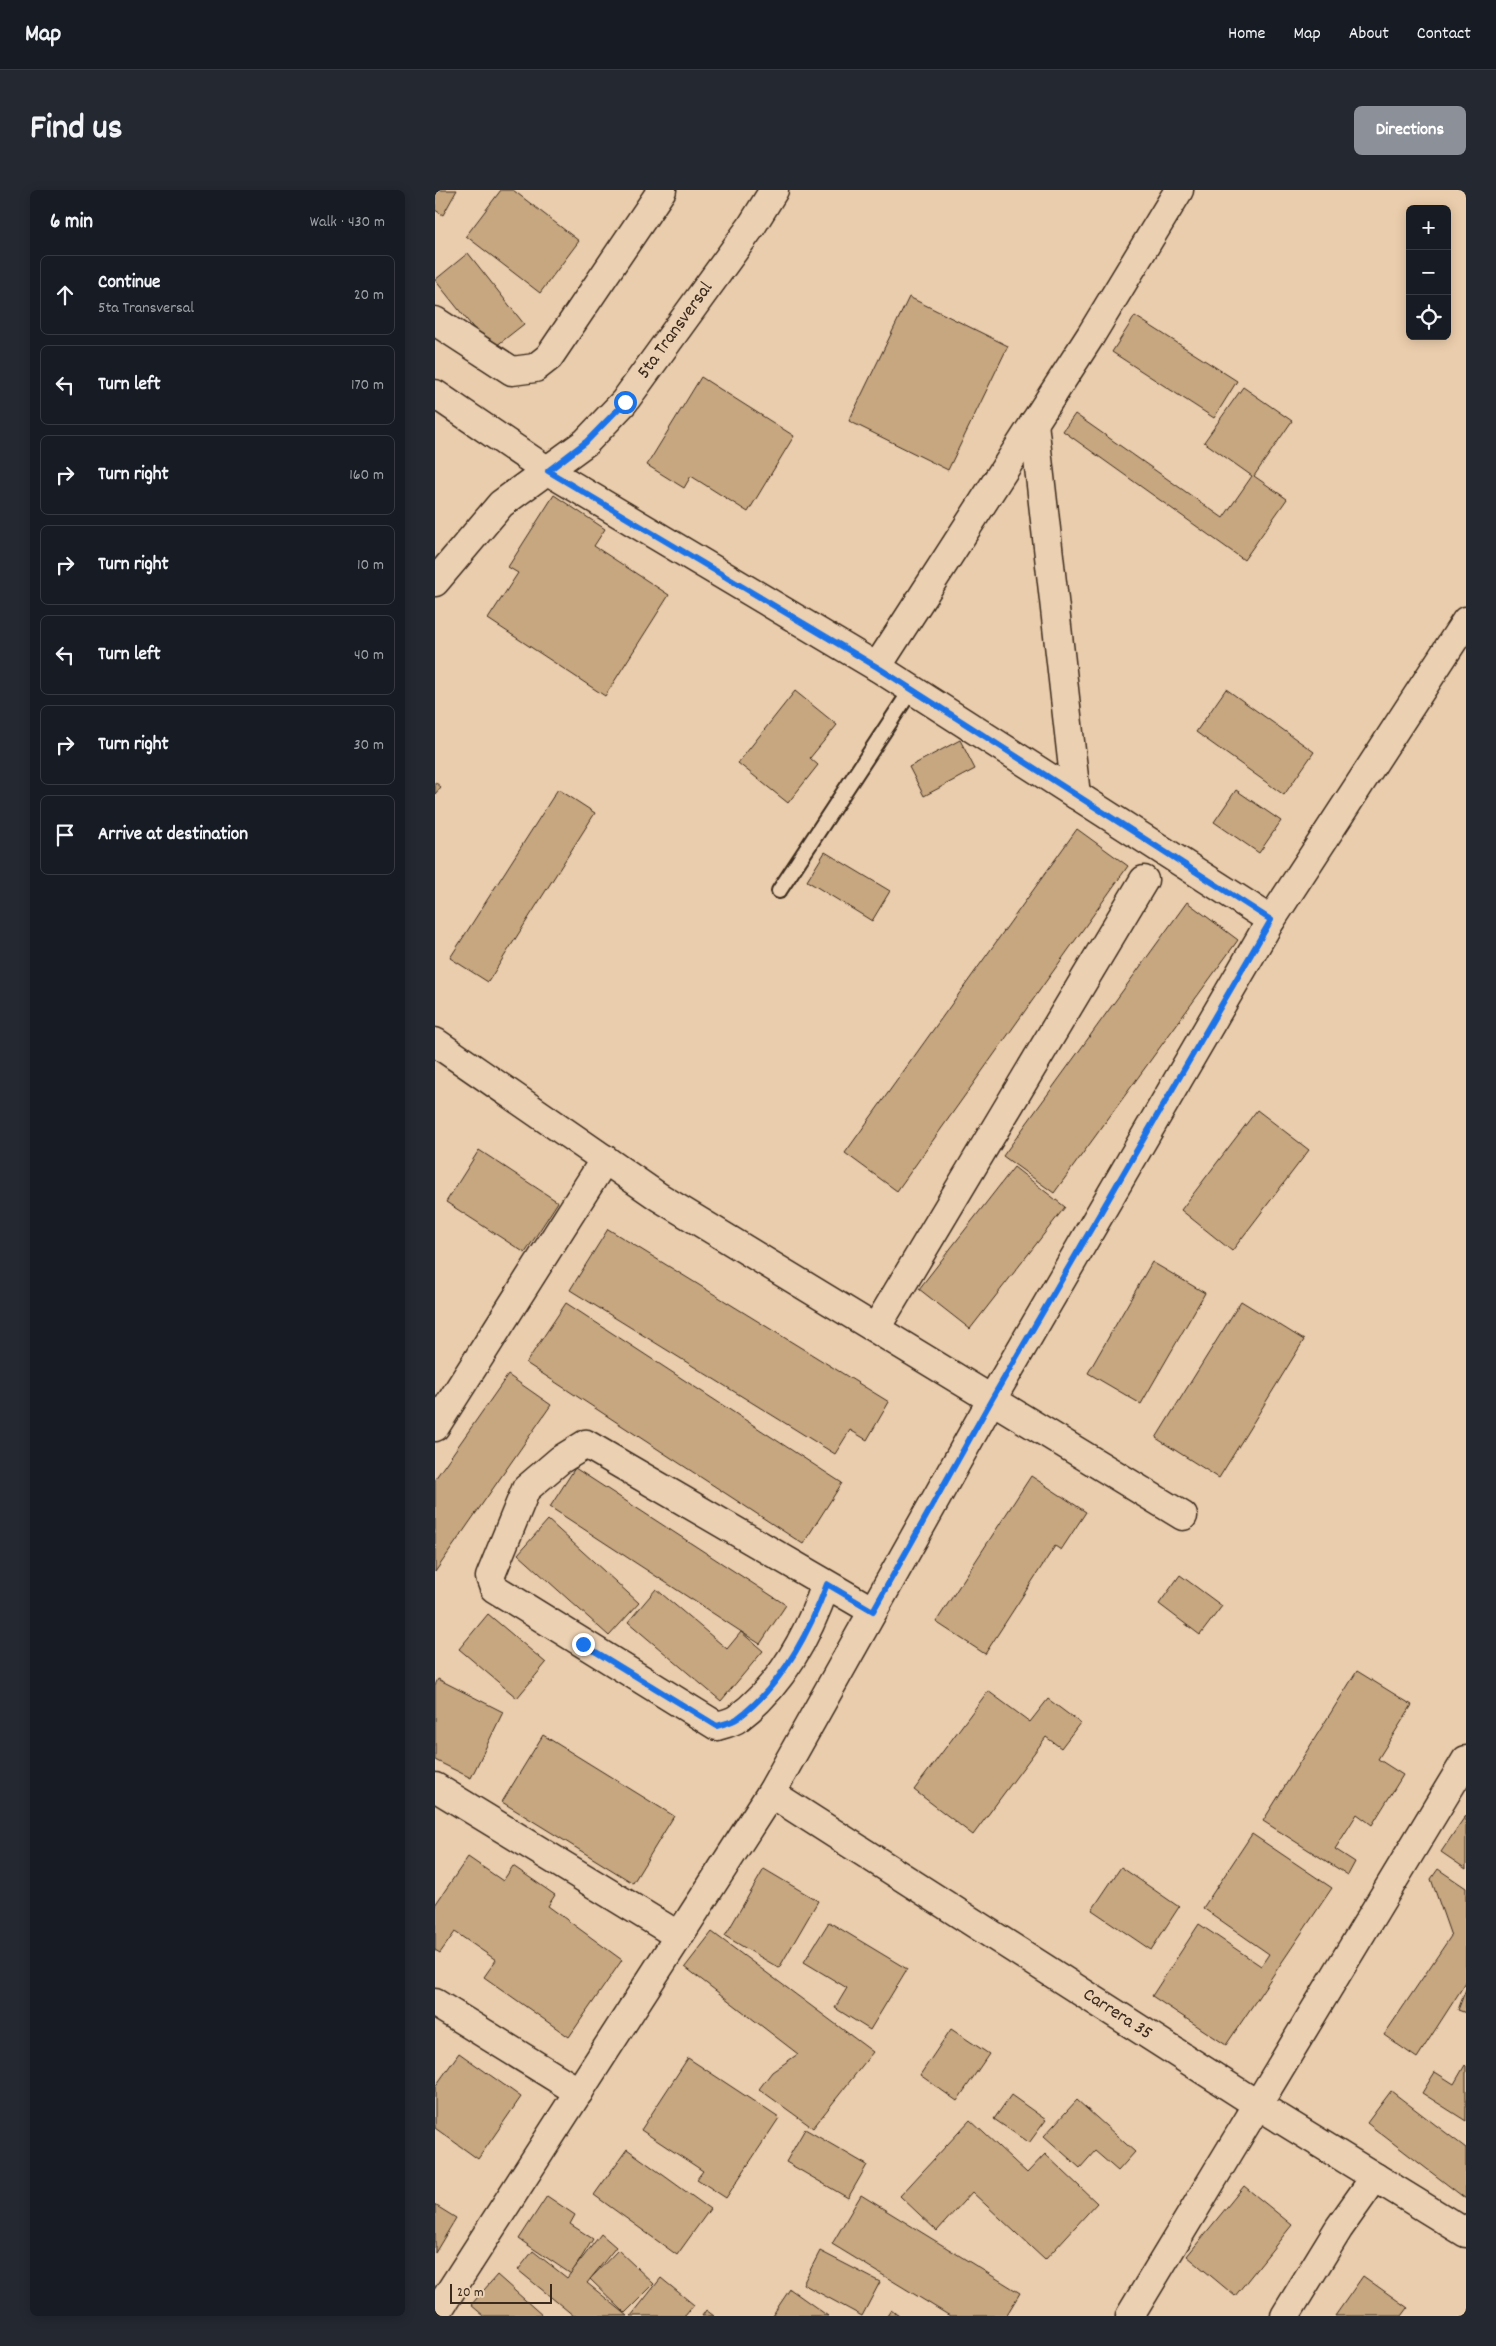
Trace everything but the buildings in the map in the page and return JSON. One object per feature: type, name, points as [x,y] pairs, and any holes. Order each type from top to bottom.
[{"type":"street","points":[[435,320],[512,371],[535,368],[549,356],[662,190]]},
{"type":"street","name":"5ta Transversal","points":[[435,582],[501,504],[586,442],[625,402],[751,227],[774,190]]},
{"type":"street","points":[[877,667],[1091,335],[1179,190]]},
{"type":"street","points":[[435,394],[548,471],[877,667],[1271,920]]},
{"type":"street","points":[[1034,423],[1075,795]]},
{"type":"street","points":[[435,2315],[771,1794],[992,1399],[1271,920],[1466,621]]},
{"type":"street","points":[[876,1328],[1144,880]]},
{"type":"street","points":[[435,1042],[659,1197],[1183,1516]]},
{"type":"street","points":[[435,1427],[605,1159]]},
{"type":"street","points":[[827,1584],[817,1612],[776,1682],[737,1719],[717,1726],[494,1588],[490,1577],[526,1489],[560,1460],[585,1444],[827,1584],[873,1611]]},
{"type":"street","points":[[1130,2316],[1466,1760]]},
{"type":"street","points":[[435,1787],[679,1936]]},
{"type":"street","name":"Carrera 35","points":[[771,1794],[1258,2105],[1466,2233]]},
{"type":"street","points":[[435,2003],[579,2092]]},
{"type":"street","points":[[1285,2316],[1339,2228],[1375,2177]]},
{"type":"lane","points":[[779,891],[911,690]]},
{"type":"route","points":[[583,1644],[717,1726],[737,1719],[776,1682],[817,1612],[827,1584],[873,1611],[992,1399],[1271,920],[877,667],[548,471],[586,442],[625,402]]}]
